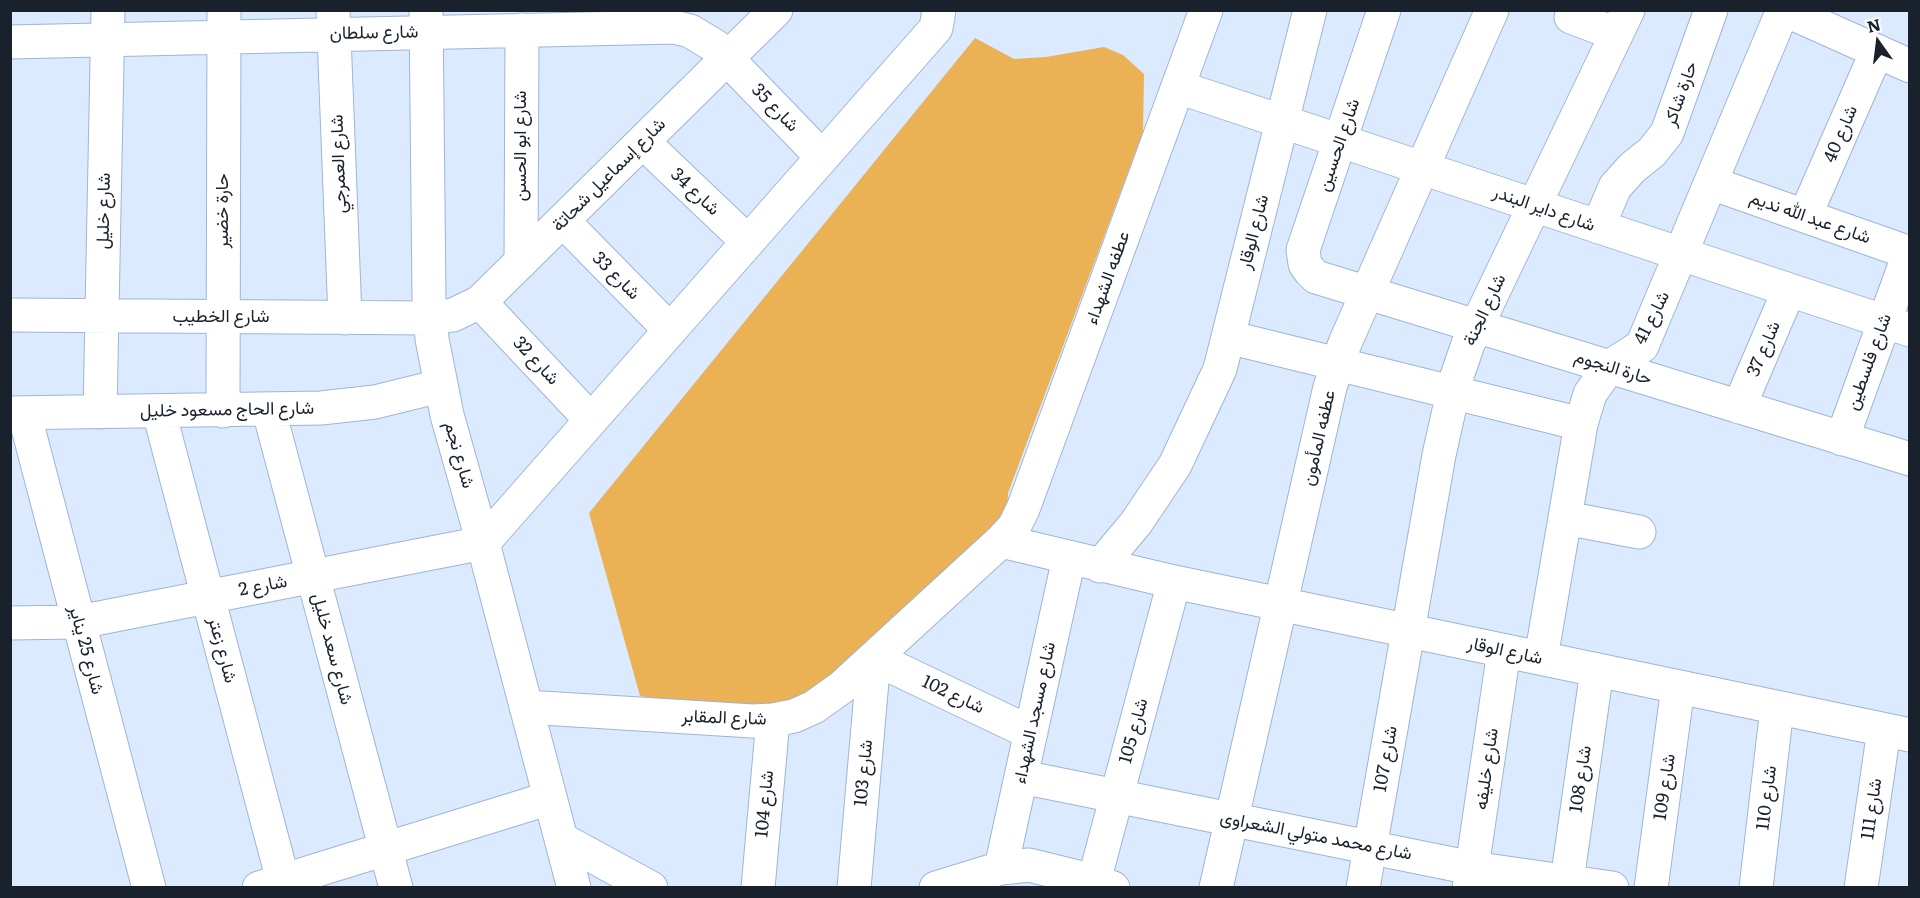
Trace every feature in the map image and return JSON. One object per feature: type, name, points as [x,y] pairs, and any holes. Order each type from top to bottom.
[{"type":"street","name":"شارع إسماعيل شحاتة","points":[[431,318],[453,315],[480,302],[776,10]]},
{"type":"street","points":[[483,543],[936,28],[939,10]]},
{"type":"street","name":"عطفه الشهداء","points":[[1001,541],[1014,527],[1023,509],[1206,10]]},
{"type":"street","name":"شارع الوقار","points":[[1100,566],[1136,523],[1175,465],[1220,369],[1310,10]]},
{"type":"street","name":"شارع الحسين","points":[[1316,277],[1305,264],[1304,250],[1384,10]]},
{"type":"street","name":"عطفه المأمون","points":[[1216,888],[1330,387],[1367,293],[1492,10]]},
{"type":"street","name":"حارة شاكر","points":[[1598,227],[1615,187],[1632,168],[1652,152],[1667,133],[1712,10]]},
{"type":"street","points":[[1784,10],[1910,66]]},
{"type":"street","name":"شارع 41","points":[[1541,658],[1581,424],[1590,394],[1609,367],[1642,346],[1784,10]]},
{"type":"street","points":[[1571,17],[1622,22]]},
{"type":"street","name":"شارع سلطان","points":[[10,42],[107,25],[426,21],[522,30],[674,27],[704,38],[727,58]]},
{"type":"street","name":"شارع نجم","points":[[426,21],[431,318],[441,386],[574,888]]},
{"type":"street","name":"شارع العمرجي","points":[[334,22],[345,318]]},
{"type":"street","name":"شارع الجنة","points":[[1408,630],[1439,454],[1453,393],[1468,344],[1622,22]]},
{"type":"street","name":"حارة خضير","points":[[223,411],[224,24]]},
{"type":"street","name":"شارع خليل","points":[[100,412],[107,25]]},
{"type":"street","name":"شارع ابو الحسن","points":[[521,262],[522,30]]},
{"type":"street","name":"شارع 40","points":[[1805,216],[1877,51]]},
{"type":"street","name":"شارع 35","points":[[727,58],[822,157]]},
{"type":"street","name":"شارع داير البندر","points":[[1178,87],[1897,326]]},
{"type":"street","name":"شارع 34","points":[[643,142],[748,242]]},
{"type":"street","name":"شارع عبد الله نديم","points":[[1712,183],[1909,252]]},
{"type":"street","name":"شارع 33","points":[[562,221],[670,330]]},
{"type":"street","name":"شارع فلسطين","points":[[1842,439],[1897,326],[1909,252]]},
{"type":"street","name":"حارة النجوم","points":[[1316,277],[1910,459]]},
{"type":"street","name":"شارع 37","points":[[1739,407],[1789,290]]},
{"type":"street","name":"شارع 32","points":[[480,302],[591,420]]},
{"type":"street","name":"شارع الخطيب","points":[[10,315],[431,318]]},
{"type":"street","points":[[1228,337],[1581,424]]},
{"type":"street","name":"شارع الحاج مسعود خليل","points":[[17,413],[269,411],[321,408],[375,402],[441,386]]},
{"type":"street","name":"شارع سعد خليل","points":[[269,411],[396,888]]},
{"type":"street","name":"شارع زعتر","points":[[159,412],[208,597],[275,885]]},
{"type":"street","name":"شارع 25 يناير","points":[[17,413],[79,622],[149,888]]},
{"type":"street","points":[[1565,518],[1639,532]]},
{"type":"street","name":"شارع الوقار","points":[[1001,541],[1174,582],[1897,733]]},
{"type":"street","name":"شارع المقابر","points":[[526,707],[752,721],[794,716],[828,698],[1001,541]]},
{"type":"street","name":"شارع 2","points":[[10,622],[79,622],[483,543]]},
{"type":"street","name":"شارع مسجد الشهداء","points":[[1001,868],[1069,558]]},
{"type":"street","name":"شارع 105","points":[[1103,884],[1117,796],[1174,582]]},
{"type":"street","name":"شارع 107","points":[[1364,888],[1408,630]]},
{"type":"street","name":"شارع خليفه","points":[[1471,878],[1504,651]]},
{"type":"street","name":"شارع 102","points":[[874,658],[1031,733]]},
{"type":"street","name":"شارع 103","points":[[854,888],[874,658]]},
{"type":"street","name":"شارع 108","points":[[1566,884],[1597,670]]},
{"type":"street","name":"شارع 109","points":[[1651,888],[1678,687]]},
{"type":"street","name":"شارع 110","points":[[1756,888],[1777,708]]},
{"type":"street","name":"شارع 104","points":[[758,888],[773,720]]},
{"type":"street","name":"شارع 111","points":[[1861,888],[1897,733]]},
{"type":"street","name":"شارع محمد متولي الشعراوى","points":[[1022,777],[1371,847],[1471,878],[1612,888]]},
{"type":"street","points":[[275,885],[550,798]]},
{"type":"street","points":[[561,839],[651,888]]},
{"type":"street","points":[[936,888],[1001,868],[1029,865],[1103,884]]},
{"type":"shaded area","points":[[975,38],[1014,59],[1046,57],[1104,47],[1123,55],[1144,74],[1143,132],[1008,493],[1007,521],[791,714],[746,713],[640,696],[589,513]]}]
